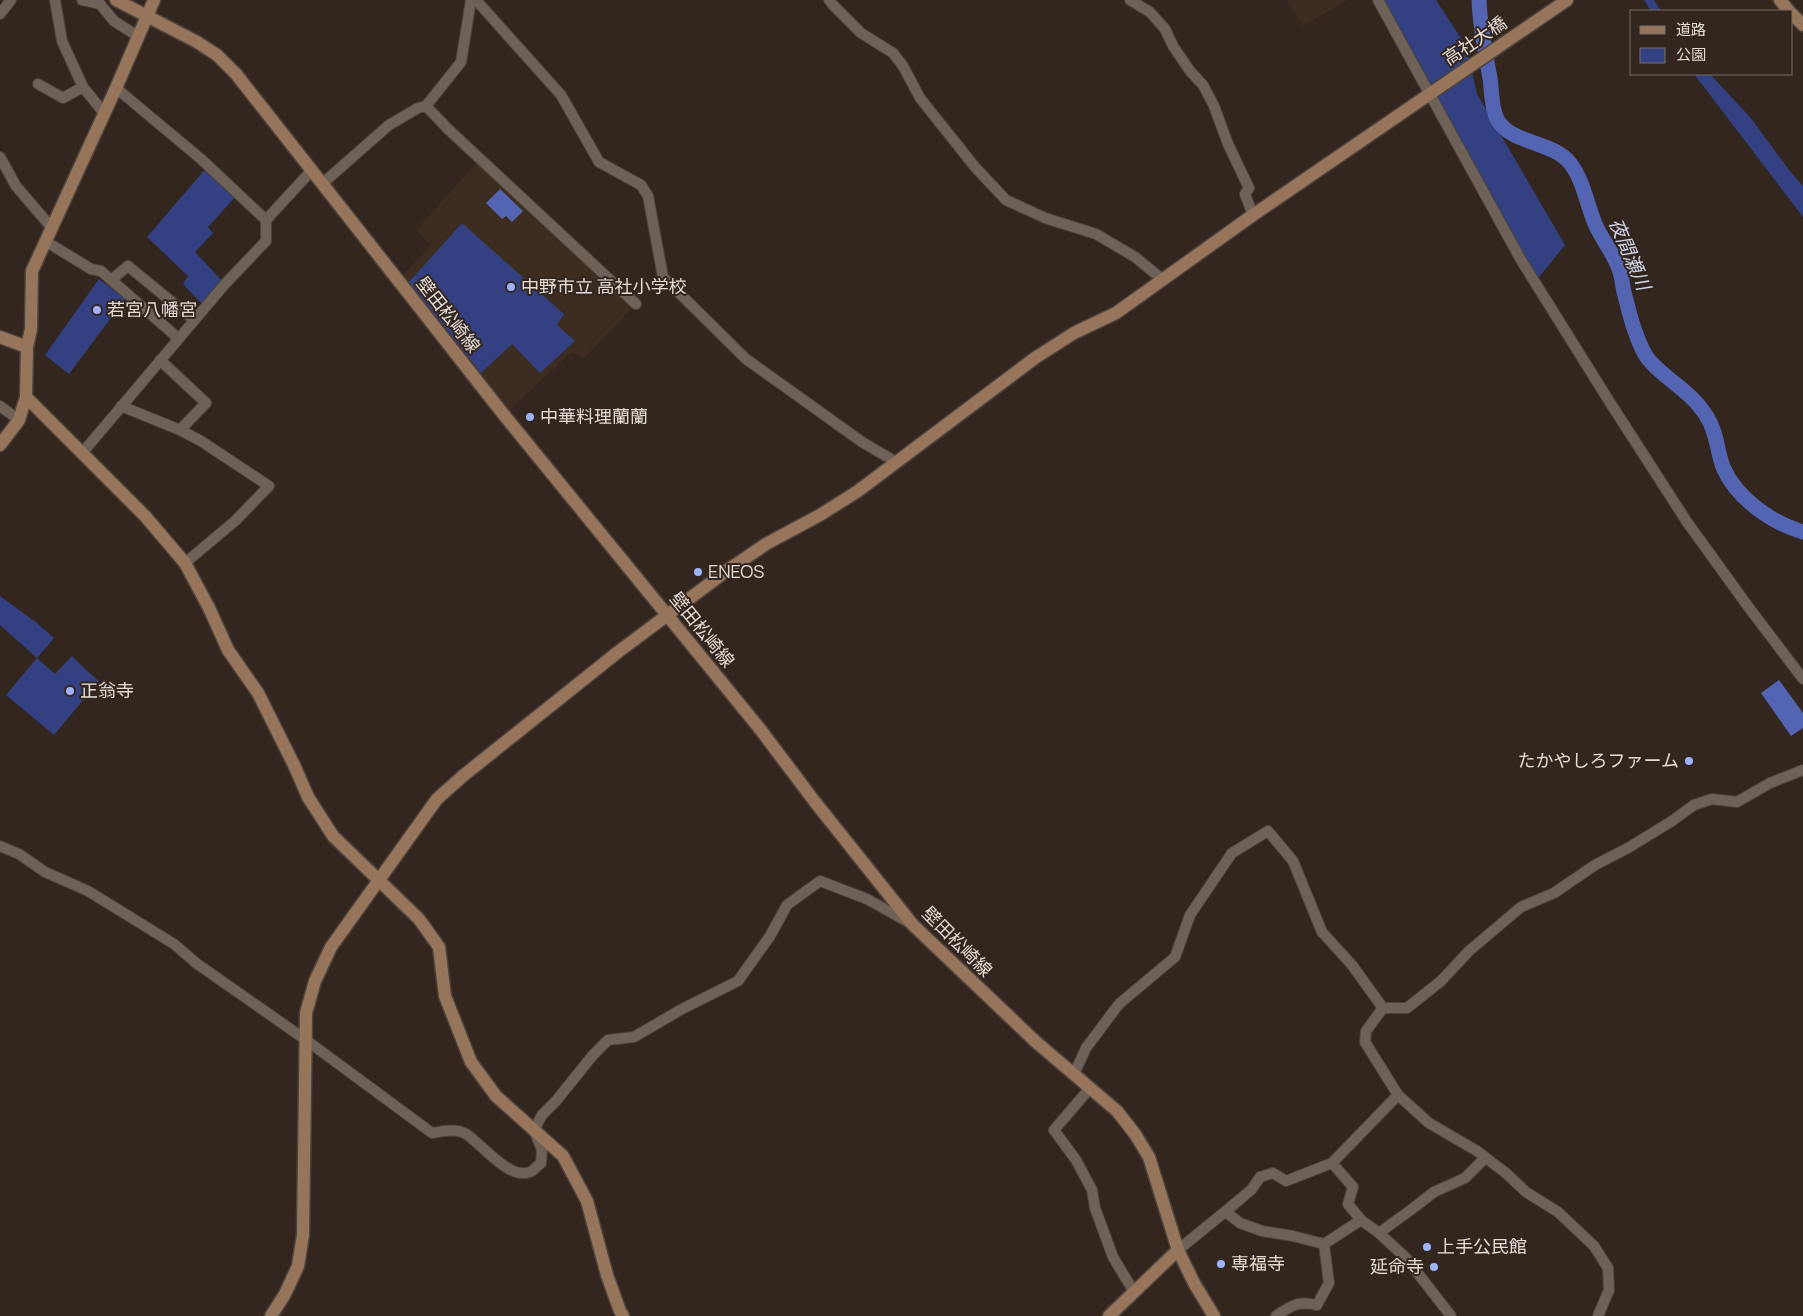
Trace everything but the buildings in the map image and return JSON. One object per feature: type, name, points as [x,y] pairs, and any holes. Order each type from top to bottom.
[{"type":"street","points":[[0,14],[11,0]]},
{"type":"street","points":[[55,0],[62,41],[83,87],[104,113]]},
{"type":"street","points":[[82,0],[100,4],[114,21],[140,36]]},
{"type":"street","name":"壁田松崎線","points":[[116,0],[197,42],[218,56],[236,74],[504,415],[760,729],[815,802],[913,925],[1036,1042],[1116,1111],[1135,1134],[1149,1157],[1178,1250],[1194,1284],[1214,1316]]},
{"type":"street","points":[[0,445],[19,420],[26,397],[27,347],[31,330],[32,271],[140,36],[154,0]]},
{"type":"street","points":[[323,183],[390,125],[418,108],[426,106],[460,62],[471,0]]},
{"type":"street","points":[[476,0],[561,94],[599,162],[641,185],[648,196],[663,277],[746,358],[862,442],[896,462]]},
{"type":"street","points":[[829,0],[861,33],[893,53],[903,66],[920,98],[975,167],[1006,200],[1045,218],[1096,234],[1135,257],[1163,280]]},
{"type":"street","points":[[1130,0],[1150,12],[1165,29],[1173,46],[1190,71],[1203,85],[1249,188],[1245,194],[1254,215]]},
{"type":"street","points":[[1378,0],[1522,260],[1609,401],[1687,522],[1803,679]]},
{"type":"street","name":"高社大橋","points":[[271,1316],[285,1294],[298,1266],[304,1235],[306,1013],[315,981],[331,947],[437,799],[464,775],[667,614],[766,544],[858,491],[1035,358],[1074,333],[1116,313],[1254,215],[1567,0]]},
{"type":"street","points":[[1780,0],[1788,10]]},
{"type":"street","points":[[1793,15],[1803,25]]},
{"type":"street","points":[[38,84],[63,98],[83,87]]},
{"type":"street","points":[[116,88],[201,159],[266,220]]},
{"type":"street","points":[[426,106],[448,129],[636,304]]},
{"type":"street","points":[[0,157],[16,186],[51,228]]},
{"type":"street","points":[[83,452],[178,338],[239,268],[266,241],[266,220],[312,170]]},
{"type":"street","points":[[45,241],[91,269],[101,271],[178,338]]},
{"type":"street","points":[[111,280],[128,266],[194,320]]},
{"type":"street","points":[[0,337],[27,347]]},
{"type":"street","points":[[160,360],[206,403],[180,430]]},
{"type":"street","points":[[26,397],[145,516],[185,563],[209,608],[228,650],[258,693],[308,797],[333,836],[419,919],[439,946],[445,996],[471,1062],[496,1096],[563,1156],[586,1201],[607,1275],[620,1311],[624,1316]]},
{"type":"street","points":[[0,406],[19,420]]},
{"type":"street","points":[[121,406],[180,430],[201,441],[269,486],[235,521],[185,563]]},
{"type":"street","points":[[1383,1008],[1407,1008],[1441,981],[1469,950],[1521,907],[1554,893],[1595,865],[1658,830],[1694,805],[1712,799],[1737,802],[1770,783],[1803,770]]},
{"type":"street","points":[[1074,1074],[1086,1048],[1119,1004],[1175,957],[1190,916],[1232,853],[1268,831],[1293,861],[1322,932],[1352,965],[1383,1008]]},
{"type":"street","points":[[0,846],[19,854],[45,872],[88,891],[174,944],[196,964],[306,1040],[432,1133],[451,1130],[465,1134],[502,1164],[518,1173],[531,1172],[541,1163],[542,1150],[534,1130],[542,1115],[608,1040],[634,1037],[682,1009],[738,981],[770,936],[787,905],[820,881],[867,898],[913,925]]},
{"type":"street","points":[[1383,1008],[1366,1031],[1364,1042],[1398,1095],[1429,1123],[1478,1151],[1526,1192],[1558,1212],[1594,1246],[1608,1268],[1609,1290],[1598,1316]]},
{"type":"street","points":[[1090,1088],[1054,1130],[1076,1160],[1092,1190],[1095,1208],[1113,1257],[1134,1292]]},
{"type":"street","points":[[1109,1316],[1178,1250],[1252,1189],[1260,1177],[1273,1173],[1286,1181],[1332,1163],[1398,1095]]},
{"type":"street","points":[[1379,1233],[1434,1192],[1465,1178],[1485,1158]]},
{"type":"street","points":[[1332,1163],[1353,1187],[1348,1204],[1361,1220],[1379,1233],[1406,1258],[1451,1316]]},
{"type":"street","points":[[1226,1212],[1240,1223],[1262,1231],[1324,1244],[1361,1220]]},
{"type":"street","points":[[1276,1316],[1293,1304],[1307,1303],[1317,1305],[1329,1283],[1324,1244]]},
{"type":"shaded area","points":[[1287,0],[1348,0],[1303,26]]},
{"type":"shaded area","name":"中野市立 高社小学校","points":[[480,159],[636,304],[584,358],[572,352],[504,415],[398,280],[431,245],[416,230]]},
{"type":"shaded area","points":[[500,189],[523,211],[512,222],[506,216],[502,219],[486,203]]},
{"type":"shaded area","points":[[1779,680],[1803,713],[1803,728],[1791,736],[1761,693]]},
{"type":"green space","points":[[1378,0],[1436,0],[1466,46],[1477,94],[1565,245],[1535,282]]},
{"type":"green space","points":[[1644,0],[1654,0],[1660,10],[1650,10]]},
{"type":"green space","points":[[1695,75],[1711,75],[1750,117],[1803,186],[1803,217]]},
{"type":"green space","points":[[208,166],[238,194],[208,227],[213,233],[195,252],[225,284],[205,307],[183,284],[188,276],[147,237]]},
{"type":"green space","points":[[462,223],[564,314],[557,325],[575,341],[540,373],[512,344],[481,373],[409,282]]},
{"type":"green space","points":[[99,279],[125,299],[69,374],[45,355]]},
{"type":"green space","points":[[0,596],[54,638],[37,658],[0,625]]},
{"type":"green space","points":[[72,656],[99,681],[54,735],[6,695],[37,658],[55,674]]},
{"type":"waterway","name":"夜間瀬川","points":[[1479,0],[1493,104],[1497,119],[1503,127],[1512,133],[1553,150],[1570,163],[1582,186],[1596,226],[1617,263],[1633,324],[1646,356],[1650,362],[1699,405],[1713,429],[1723,467],[1737,489],[1767,516],[1803,532]]},
{"type":"place","name":"中野市立 高社小学校","points":[[511,287]]},
{"type":"place","name":"若宮八幡宮","points":[[97,310]]},
{"type":"place","name":"中華料理蘭蘭","points":[[530,417]]},
{"type":"place","name":"ENEOS","points":[[698,572]]},
{"type":"place","name":"正翁寺","points":[[70,691]]},
{"type":"place","name":"たかやしろファーム","points":[[1689,761]]},
{"type":"place","name":"上手公民館","points":[[1427,1247]]},
{"type":"place","name":"専福寺","points":[[1221,1264]]},
{"type":"place","name":"延命寺","points":[[1434,1267]]}]
